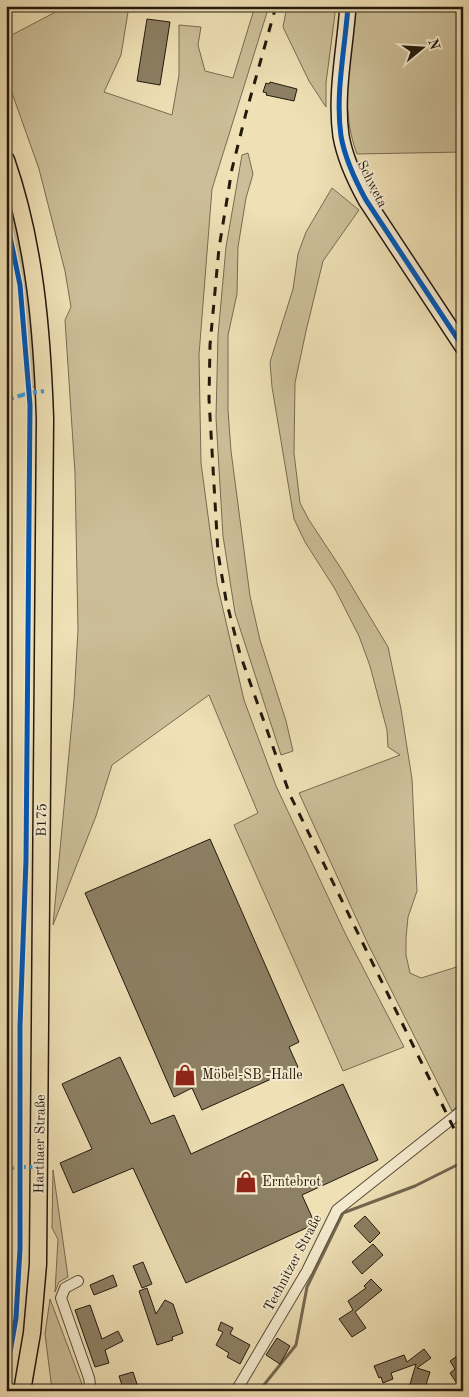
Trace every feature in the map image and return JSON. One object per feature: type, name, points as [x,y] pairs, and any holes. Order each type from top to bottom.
[{"type":"main road","name":"B175","points":[[6,160],[12,177],[31,257],[40,320],[44,369],[41,898]]},
{"type":"main road","name":"Harthaer Straße","points":[[23,1390],[32,1333],[38,1264],[41,898]]},
{"type":"street","name":"Schweta","points":[[348,6],[339,108],[341,137],[346,156],[366,200],[463,347]]},
{"type":"street","name":"Technitzer Straße","points":[[236,1391],[307,1271],[337,1210],[463,1110]]},
{"type":"street","points":[[78,1281],[65,1288],[61,1298],[89,1378],[91,1391]]},
{"type":"shaded area","points":[[67,6],[129,6],[121,55],[104,92],[172,115],[179,75],[179,25],[201,27],[198,45],[205,71],[233,78],[255,6],[269,6],[212,189],[199,355],[201,463],[217,583],[244,700],[276,786],[345,933],[404,1047],[343,1071],[234,825],[258,813],[209,695],[112,765],[96,816],[53,925],[74,700],[78,630],[75,473],[65,320],[71,307],[65,271],[39,169],[6,76],[6,38]]},
{"type":"shaded area","points":[[287,6],[336,6],[326,83],[326,107],[309,81],[283,27]]},
{"type":"shaded area","points":[[356,6],[463,6],[463,152],[357,154],[348,118],[347,99],[349,62]]},
{"type":"shaded area","points":[[248,153],[253,174],[246,198],[238,247],[237,294],[228,335],[228,410],[231,451],[250,596],[260,640],[286,721],[293,751],[281,755],[235,613],[223,536],[216,418],[218,335],[226,247],[242,155]]},
{"type":"shaded area","points":[[6,184],[18,230],[30,301],[37,386],[30,388],[26,320],[18,262],[6,209]]},
{"type":"shaded area","points":[[332,188],[359,210],[323,261],[295,383],[294,453],[300,503],[388,647],[401,709],[412,779],[417,891],[408,917],[406,938],[406,955],[410,973],[421,978],[463,965],[463,1101],[452,1111],[368,944],[299,793],[400,755],[388,747],[387,730],[370,666],[359,636],[335,589],[305,542],[294,519],[272,387],[270,362],[293,289],[298,254],[306,232]]},
{"type":"shaded area","points":[[53,1170],[68,1277],[59,1282],[55,1292],[58,1239],[52,1228]]},
{"type":"shaded area","points":[[50,1299],[82,1384],[80,1391],[52,1390],[45,1334]]},
{"type":"building","points":[[147,19],[170,22],[160,85],[137,81]]},
{"type":"building","points":[[270,82],[297,89],[294,101],[266,95],[267,93],[263,92],[266,83],[269,84]]},
{"type":"building","points":[[210,839],[299,1042],[289,1047],[298,1067],[202,1110],[192,1088],[174,1097],[85,893]]},
{"type":"building","name":"Erntebrot","points":[[120,1057],[151,1124],[174,1115],[191,1154],[343,1084],[378,1160],[302,1195],[315,1224],[186,1283],[133,1168],[73,1193],[60,1163],[92,1149],[62,1084]]},
{"type":"building","points":[[365,1216],[380,1233],[370,1243],[354,1226]]},
{"type":"building","points":[[373,1244],[383,1255],[362,1274],[352,1262]]},
{"type":"building","points":[[143,1262],[152,1284],[142,1288],[133,1266]]},
{"type":"building","points":[[113,1275],[117,1286],[94,1295],[90,1285]]},
{"type":"building","points":[[371,1279],[382,1290],[355,1312],[366,1328],[352,1337],[339,1319],[353,1310],[348,1301],[366,1288],[364,1286]]},
{"type":"building","points":[[147,1288],[156,1314],[165,1300],[173,1304],[183,1333],[172,1337],[173,1340],[157,1345],[139,1291]]},
{"type":"building","points":[[90,1305],[102,1339],[118,1331],[123,1341],[105,1350],[109,1363],[95,1367],[75,1310]]},
{"type":"building","points":[[221,1322],[233,1328],[230,1334],[250,1345],[240,1364],[227,1357],[229,1353],[216,1345],[223,1332],[218,1330]]},
{"type":"building","points":[[277,1338],[290,1346],[280,1364],[266,1355]]},
{"type":"building","points":[[424,1349],[431,1358],[417,1368],[430,1372],[424,1391],[408,1391],[416,1364],[391,1373],[393,1379],[383,1383],[381,1377],[379,1378],[374,1366],[404,1355],[407,1362]]},
{"type":"building","points":[[463,1352],[462,1391],[450,1373],[455,1369],[450,1361]]},
{"type":"building","points":[[133,1372],[138,1387],[124,1391],[119,1376]]},
{"type":"waterway","points":[[259,1391],[296,1345],[307,1287],[343,1213],[415,1186],[463,1162]]},
{"type":"railway","points":[[276,6],[232,169],[219,248],[210,345],[209,399],[218,553],[226,600],[240,654],[290,795],[463,1147]]},
{"type":"marked path","points":[[6,400],[29,393],[44,391]]},
{"type":"marked path","points":[[6,1169],[39,1167]]},
{"type":"cycle path","points":[[348,6],[339,104],[341,136],[348,161],[366,200],[463,347]]},
{"type":"cycle path","points":[[6,217],[20,285],[30,405],[26,860],[20,1026],[20,1249],[16,1318],[6,1376]]},
{"type":"place","name":"Möbel-SB -Halle","points":[[185,1075]]},
{"type":"place","name":"Erntebrot","points":[[246,1182]]}]
